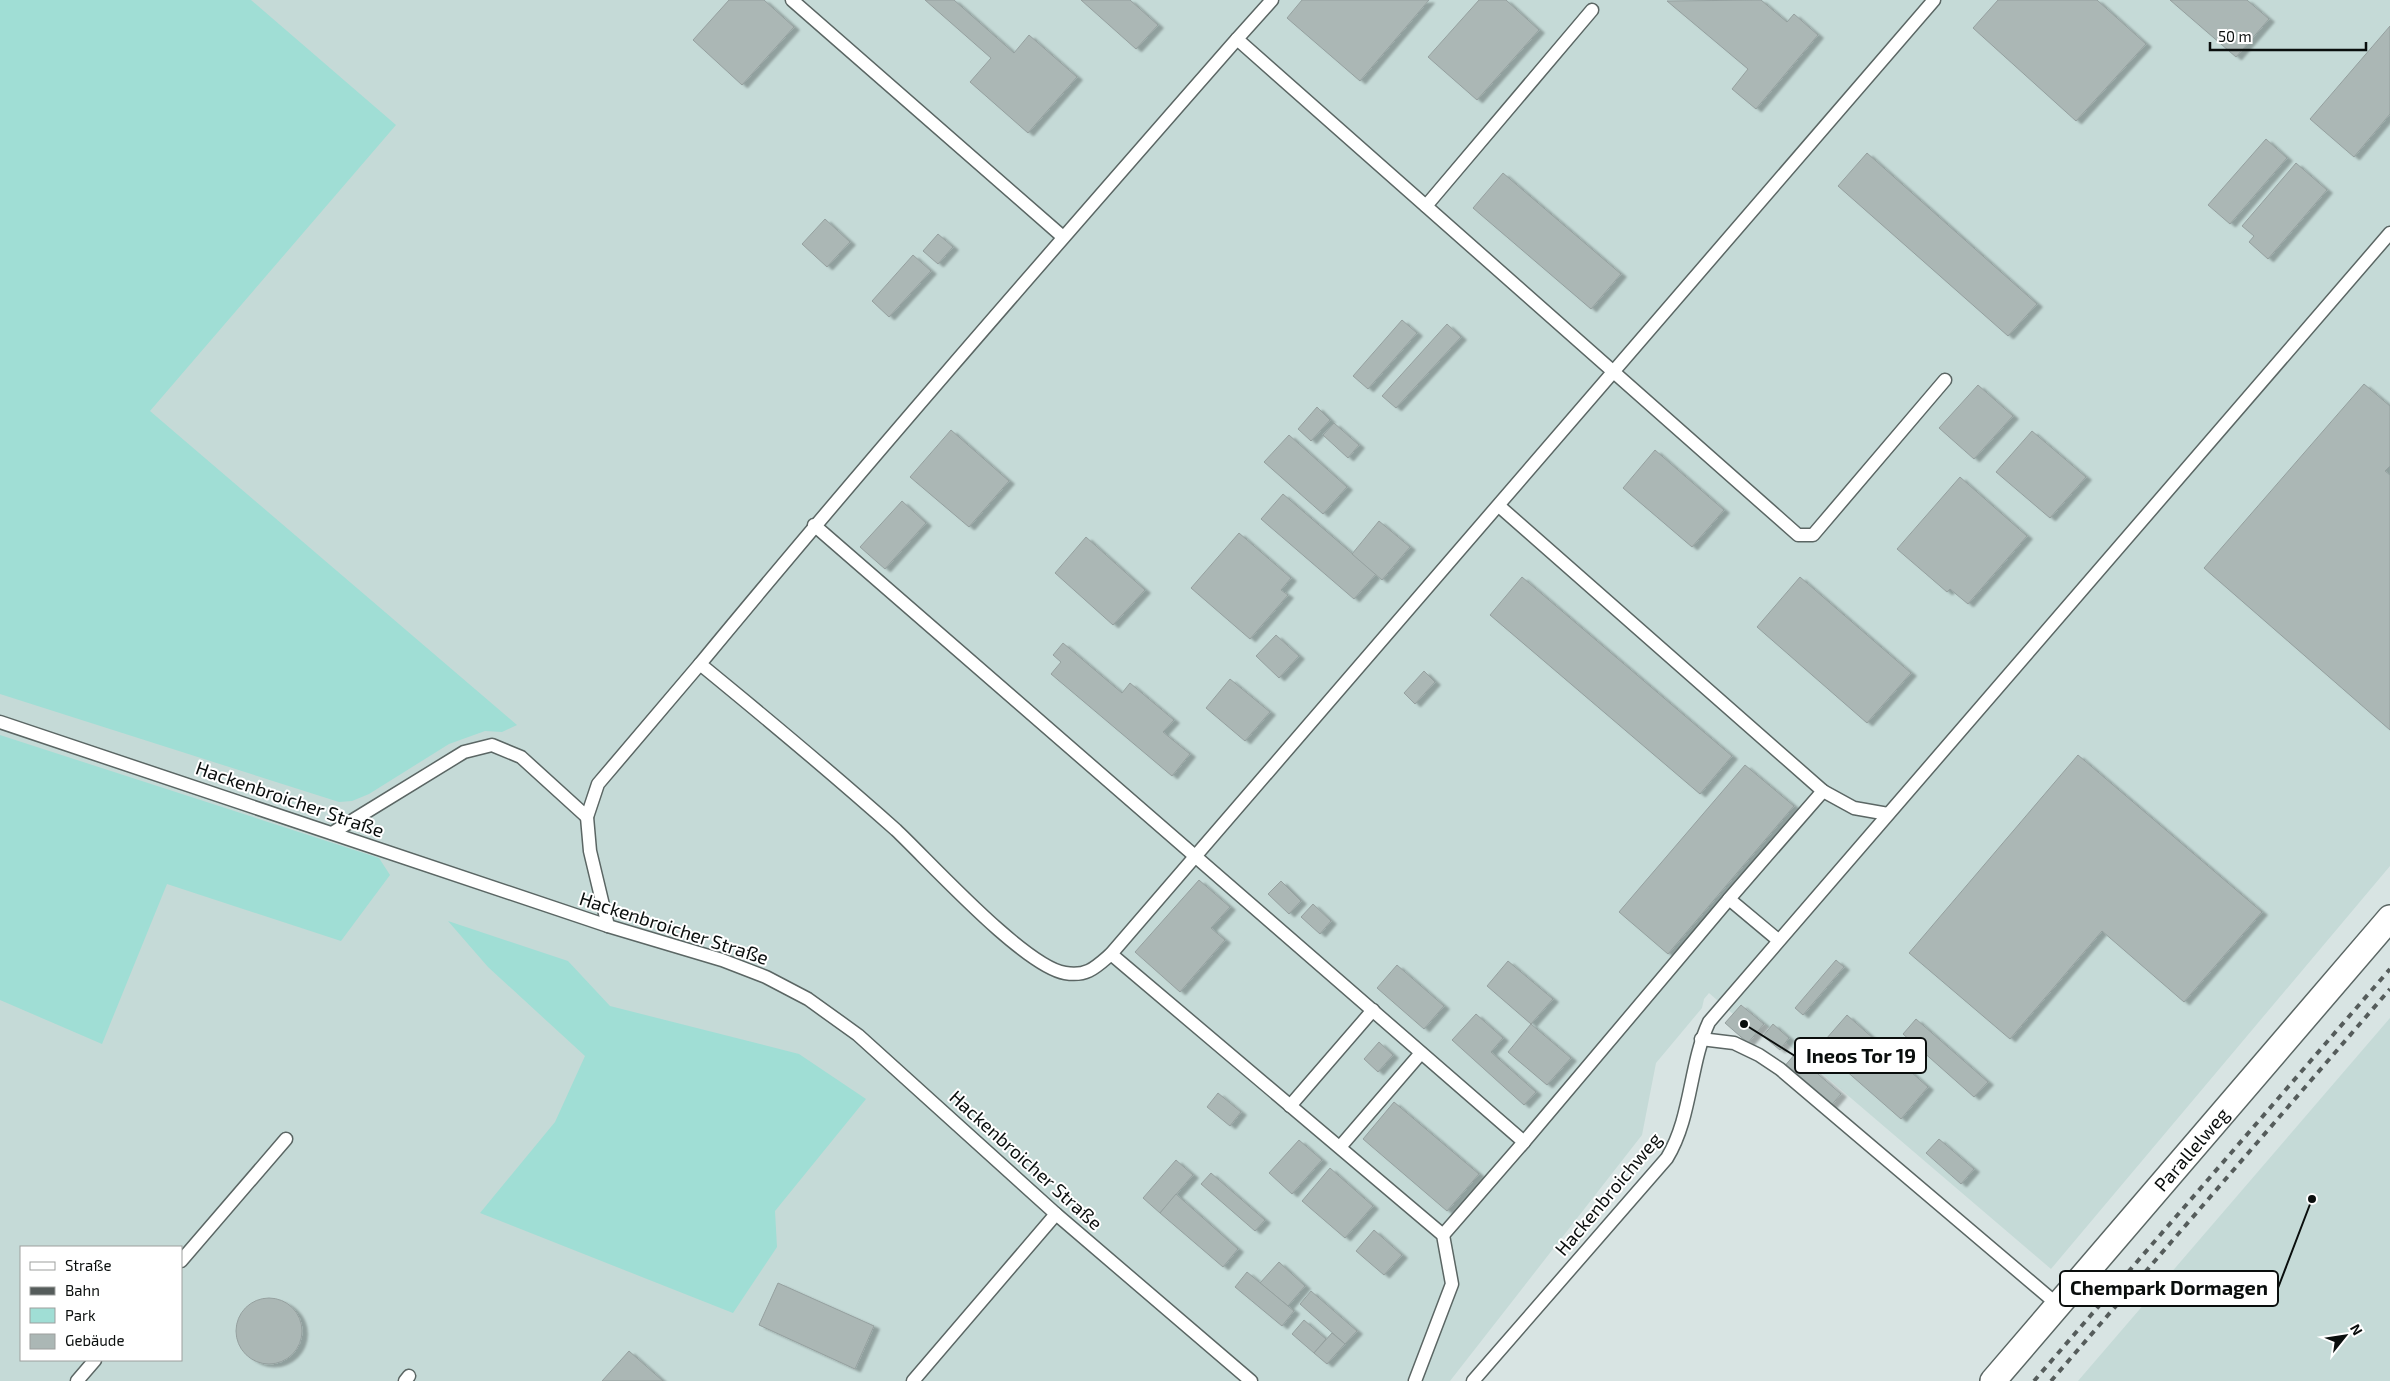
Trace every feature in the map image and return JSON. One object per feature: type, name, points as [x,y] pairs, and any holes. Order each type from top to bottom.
[{"type":"street","name":"Parallelweg","points":[[1993,1381],[2390,918]]},
{"type":"lane","points":[[792,0],[1064,237]]},
{"type":"lane","points":[[608,926],[590,851],[588,817],[598,784],[814,525],[1272,0]]},
{"type":"lane","points":[[700,664],[895,830],[979,911],[1032,958],[1065,973],[1091,972],[1112,954],[1197,856],[1934,0]]},
{"type":"lane","points":[[1426,206],[1592,10]]},
{"type":"lane","points":[[1237,40],[1798,535],[1813,535],[1945,380]]},
{"type":"lane","name":"Hackenbroichweg","points":[[1473,1381],[1667,1158],[1677,1142],[1701,1039],[1710,1022],[1778,940],[2390,233]]},
{"type":"lane","points":[[1499,506],[1823,791],[1854,808],[1888,814]]},
{"type":"lane","points":[[814,525],[1524,1142]]},
{"type":"lane","name":"Hackenbroicher Straße","points":[[0,722],[608,926],[722,960],[766,977],[808,999],[858,1035],[1056,1214],[1251,1381]]},
{"type":"lane","points":[[332,833],[464,752],[492,745],[522,757],[588,817]]},
{"type":"lane","points":[[1443,1234],[1524,1142],[1729,899],[1823,791]]},
{"type":"lane","points":[[1729,899],[1778,940]]},
{"type":"lane","points":[[1112,954],[1443,1234],[1452,1284],[1415,1381]]},
{"type":"lane","points":[[1290,1106],[1373,1010]]},
{"type":"lane","points":[[1701,1039],[1734,1043],[1759,1055],[1780,1069],[2058,1306]]},
{"type":"lane","points":[[1340,1147],[1421,1053]]},
{"type":"lane","points":[[182,1259],[286,1139]]},
{"type":"lane","points":[[913,1381],[1056,1214]]},
{"type":"lane","points":[[77,1381],[94,1361]]},
{"type":"shaded area","points":[[0,0],[2390,0],[2390,866],[2051,1269],[1742,1005],[1733,1014],[1709,993],[1704,999],[1702,1008],[1656,1063],[1642,1135],[1450,1381],[0,1381]]},
{"type":"shaded area","points":[[2390,1018],[2390,1381],[2078,1381]]},
{"type":"green space","points":[[0,0],[251,0],[396,125],[150,411],[517,725],[502,732],[485,731],[449,744],[369,794],[352,801],[339,802],[0,694]]},
{"type":"green space","points":[[0,735],[379,858],[390,875],[341,941],[167,884],[102,1044],[0,1000]]},
{"type":"green space","points":[[448,921],[568,961],[610,1006],[799,1054],[866,1099],[775,1211],[777,1247],[733,1313],[480,1213],[555,1122],[585,1056],[488,967]]},
{"type":"building","points":[[729,0],[764,0],[794,27],[742,85],[693,40]]},
{"type":"building","points":[[925,0],[954,0],[1014,53],[1029,35],[1077,77],[1028,133],[970,82],[991,58]]},
{"type":"building","points":[[1081,0],[1130,0],[1158,25],[1136,49]]},
{"type":"building","points":[[1302,0],[1429,0],[1360,81],[1287,18]]},
{"type":"building","points":[[1479,0],[1506,0],[1539,30],[1477,100],[1428,57]]},
{"type":"building","points":[[1761,0],[1787,22],[1794,14],[1818,35],[1756,109],[1732,89],[1748,69],[1667,1]]},
{"type":"building","points":[[1998,0],[2097,0],[2146,44],[2076,121],[1973,28]]},
{"type":"building","points":[[2170,0],[2247,0],[2269,19],[2236,57]]},
{"type":"building","points":[[2390,26],[2390,114],[2354,157],[2310,119]]},
{"type":"building","points":[[2266,139],[2287,158],[2230,224],[2208,205]]},
{"type":"building","points":[[1867,153],[2037,304],[2008,336],[1838,186]]},
{"type":"building","points":[[2296,163],[2327,190],[2268,259],[2249,242],[2254,236],[2242,226]]},
{"type":"building","points":[[1503,173],[1621,274],[1591,309],[1473,208]]},
{"type":"building","points":[[825,219],[850,242],[827,267],[802,244]]},
{"type":"building","points":[[938,234],[953,247],[938,264],[923,251]]},
{"type":"building","points":[[913,255],[931,271],[889,317],[872,301]]},
{"type":"building","points":[[1402,320],[1417,333],[1368,389],[1353,376]]},
{"type":"building","points":[[1447,324],[1461,337],[1396,408],[1382,396]]},
{"type":"building","points":[[2364,384],[2390,406],[2390,466],[2385,471],[2390,475],[2390,730],[2204,568]]},
{"type":"building","points":[[1978,385],[2013,416],[1974,459],[1939,428]]},
{"type":"building","points":[[1317,407],[1330,420],[1311,441],[1298,429]]},
{"type":"building","points":[[1334,423],[1359,445],[1348,458],[1323,435]]},
{"type":"building","points":[[951,430],[1009,481],[969,527],[910,477]]},
{"type":"building","points":[[2032,431],[2086,477],[2050,518],[1996,472]]},
{"type":"building","points":[[1289,435],[1347,487],[1323,514],[1264,462]]},
{"type":"building","points":[[1655,450],[1724,510],[1692,547],[1623,488]]},
{"type":"building","points":[[1960,477],[2027,536],[1968,604],[1950,589],[1947,592],[1897,549]]},
{"type":"building","points":[[1283,494],[1376,574],[1354,599],[1261,519]]},
{"type":"building","points":[[902,501],[926,523],[885,569],[860,547]]},
{"type":"building","points":[[1379,521],[1410,547],[1382,580],[1352,554]]},
{"type":"building","points":[[1239,533],[1291,578],[1281,590],[1288,595],[1250,639],[1191,588]]},
{"type":"building","points":[[1086,537],[1145,590],[1113,625],[1055,573]]},
{"type":"building","points":[[1522,577],[1732,756],[1700,794],[1490,615]]},
{"type":"building","points":[[1800,577],[1911,673],[1867,723],[1757,627]]},
{"type":"building","points":[[1276,635],[1299,656],[1279,678],[1256,656]]},
{"type":"building","points":[[1063,643],[1122,693],[1130,683],[1174,720],[1163,732],[1190,754],[1172,776],[1051,674],[1061,662],[1053,655]]},
{"type":"building","points":[[1424,671],[1435,682],[1415,704],[1404,693]]},
{"type":"building","points":[[1230,679],[1270,712],[1245,741],[1206,708]]},
{"type":"building","points":[[2078,755],[2262,912],[2184,1002],[2102,931],[2010,1039],[1909,953]]},
{"type":"building","points":[[1745,765],[1794,806],[1668,954],[1619,912]]},
{"type":"building","points":[[1199,880],[1230,907],[1211,928],[1225,940],[1180,992],[1135,952]]},
{"type":"building","points":[[1281,881],[1301,901],[1289,914],[1268,894]]},
{"type":"building","points":[[1313,904],[1331,921],[1320,934],[1301,917]]},
{"type":"building","points":[[1836,960],[1844,967],[1803,1015],[1795,1008]]},
{"type":"building","points":[[1508,961],[1553,999],[1531,1024],[1487,986]]},
{"type":"building","points":[[1397,965],[1444,1006],[1424,1029],[1377,988]]},
{"type":"building","points":[[1741,1005],[1764,1024],[1748,1043],[1725,1023]]},
{"type":"building","points":[[1476,1014],[1503,1038],[1491,1052],[1536,1092],[1524,1105],[1452,1040]]},
{"type":"building","points":[[1847,1015],[1928,1087],[1901,1119],[1819,1047]]},
{"type":"building","points":[[1916,1019],[1988,1082],[1974,1097],[1903,1034]]},
{"type":"building","points":[[1531,1024],[1571,1058],[1547,1085],[1508,1052]]},
{"type":"building","points":[[1773,1024],[1789,1038],[1780,1050],[1763,1036]]},
{"type":"building","points":[[1379,1042],[1393,1055],[1378,1072],[1364,1059]]},
{"type":"building","points":[[1795,1054],[1841,1094],[1829,1108],[1783,1068]]},
{"type":"building","points":[[1218,1093],[1241,1112],[1230,1126],[1207,1107]]},
{"type":"building","points":[[1394,1102],[1479,1174],[1447,1211],[1363,1139]]},
{"type":"building","points":[[1939,1139],[1974,1169],[1961,1184],[1926,1153]]},
{"type":"building","points":[[1299,1140],[1322,1160],[1292,1194],[1269,1173]]},
{"type":"building","points":[[1176,1160],[1193,1175],[1160,1213],[1143,1198]]},
{"type":"building","points":[[1330,1168],[1373,1206],[1345,1238],[1302,1201]]},
{"type":"building","points":[[1211,1173],[1265,1220],[1255,1231],[1201,1184]]},
{"type":"building","points":[[1176,1194],[1238,1249],[1223,1267],[1160,1213]]},
{"type":"building","points":[[1374,1230],[1402,1255],[1384,1275],[1356,1251]]},
{"type":"building","points":[[1279,1262],[1305,1286],[1288,1306],[1260,1283]]},
{"type":"building","points":[[1247,1272],[1294,1311],[1282,1326],[1235,1287]]},
{"type":"building","points":[[778,1283],[874,1326],[855,1369],[759,1325]]},
{"type":"building","points":[[1311,1291],[1357,1331],[1345,1344],[1300,1304]]},
{"type":"building","points":[[269,1298],[281,1301],[292,1308],[299,1319],[302,1331],[299,1343],[292,1354],[281,1361],[269,1364],[257,1361],[246,1354],[239,1343],[236,1331],[239,1319],[246,1308],[257,1301]]},
{"type":"building","points":[[1304,1320],[1326,1339],[1314,1353],[1292,1334]]},
{"type":"building","points":[[1332,1333],[1345,1344],[1327,1364],[1314,1353]]},
{"type":"building","points":[[629,1351],[663,1381],[602,1381]]},
{"type":"railway","points":[[2034,1381],[2390,969]]},
{"type":"railway","points":[[2051,1381],[2390,989]]},
{"type":"place","name":"Ineos Tor 19","points":[[1744,1024]]},
{"type":"place","name":"Chempark Dormagen","points":[[2312,1199]]}]
